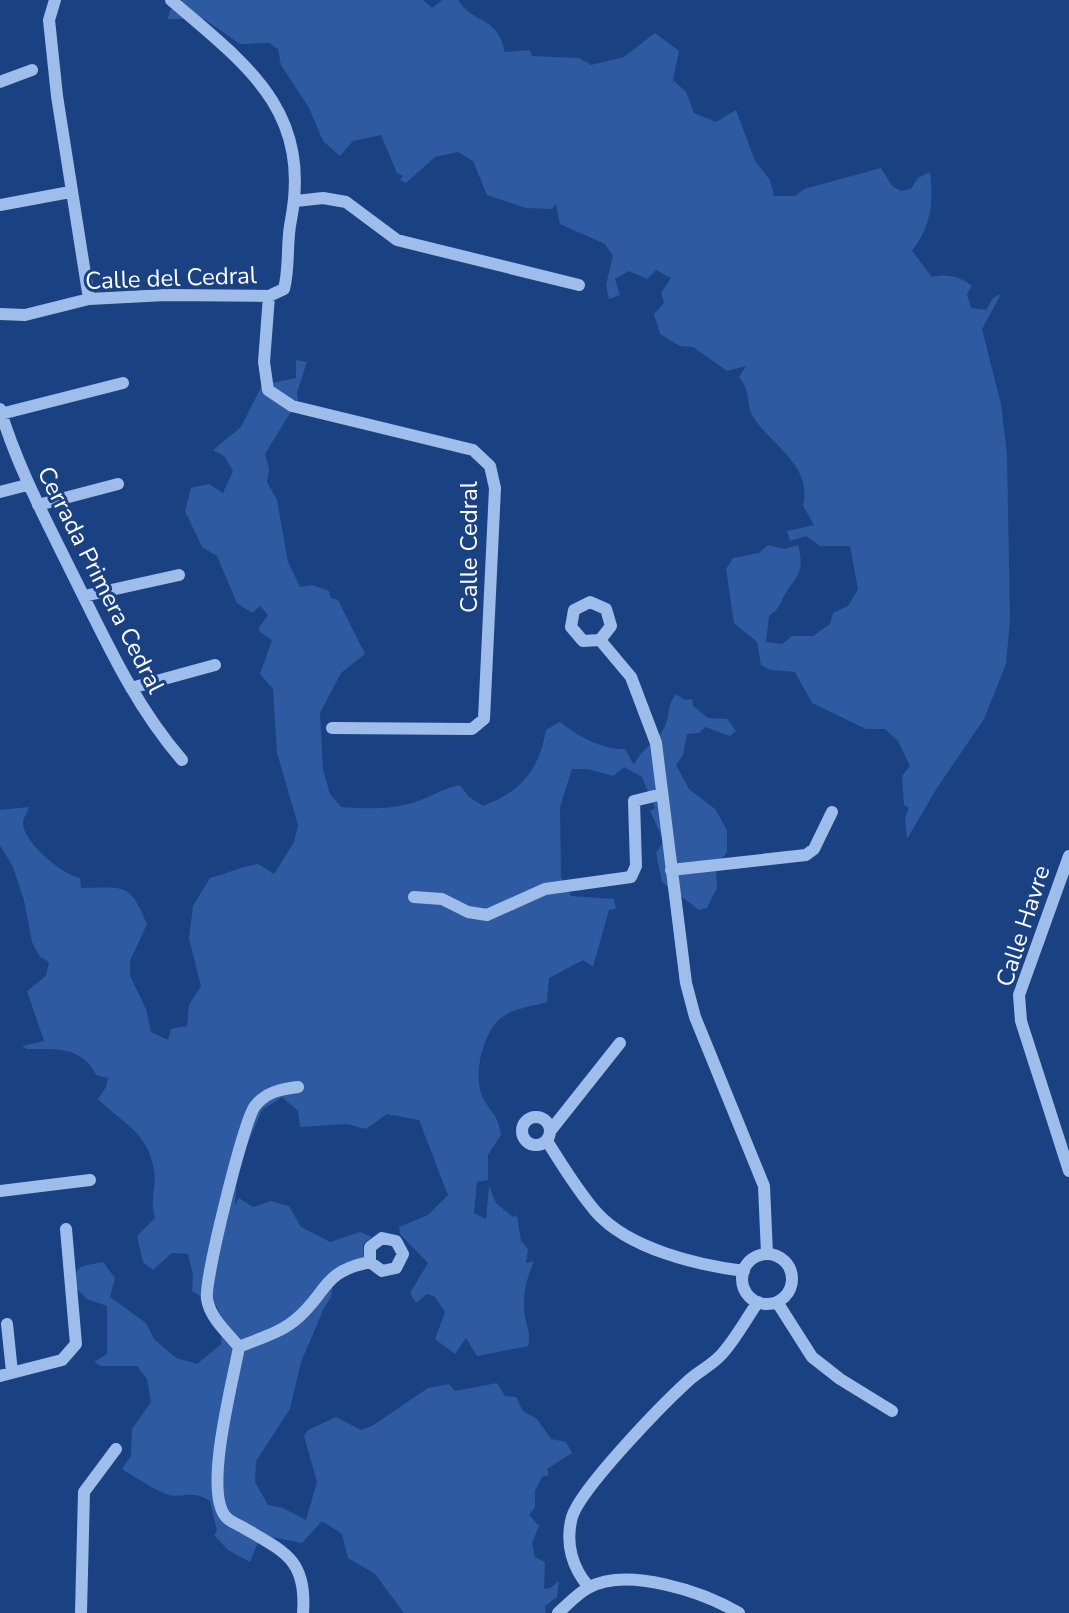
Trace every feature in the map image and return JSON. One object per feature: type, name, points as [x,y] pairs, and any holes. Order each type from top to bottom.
[{"type":"street","points":[[55,0],[49,20],[70,192],[89,299]]},
{"type":"street","points":[[171,0],[248,67],[269,92],[285,126],[295,170],[296,201],[323,198],[346,202],[397,240],[579,285]]},
{"type":"street","points":[[0,82],[32,70]]},
{"type":"street","points":[[0,205],[70,192]]},
{"type":"street","name":"Calle del Cedral","points":[[0,314],[25,315],[89,299],[166,295],[269,296],[284,289],[289,272],[290,221],[296,201]]},
{"type":"street","name":"Calle Cedral","points":[[269,296],[264,362],[268,390],[278,399],[292,406],[472,450],[490,466],[495,488],[484,719],[472,730],[332,727]]},
{"type":"street","points":[[1,412],[123,383]]},
{"type":"street","name":"Cerrada Primera Cedral","points":[[1,412],[27,485],[131,688],[153,727],[183,760]]},
{"type":"street","points":[[38,505],[118,484]]},
{"type":"street","points":[[0,492],[27,485]]},
{"type":"street","points":[[83,596],[179,575]]},
{"type":"street","points":[[600,640],[631,677],[656,743],[686,983],[695,1017],[764,1186],[767,1254]]},
{"type":"street","points":[[131,688],[215,665]]},
{"type":"street","points":[[414,897],[442,899],[468,912],[487,915],[545,889],[631,877],[636,866],[634,801],[662,794]]},
{"type":"street","points":[[671,870],[806,855],[814,849],[832,812]]},
{"type":"street","name":"Calle Havre","points":[[1069,856],[1065,878],[1019,995],[1021,1021],[1058,1128],[1069,1171]]},
{"type":"street","points":[[620,1043],[549,1136],[597,1213],[616,1228],[692,1263],[744,1271]]},
{"type":"street","points":[[239,1347],[210,1313],[206,1295],[219,1225],[253,1107],[280,1089],[298,1087]]},
{"type":"street","points":[[1058,1128],[1069,1136]]},
{"type":"street","points":[[0,1191],[90,1180]]},
{"type":"street","points":[[7,1324],[6,1374],[62,1360],[76,1344],[66,1229]]},
{"type":"street","points":[[767,1254],[783,1260],[792,1274],[789,1291],[777,1302],[758,1302],[747,1294],[742,1281],[750,1260],[767,1254]]},
{"type":"street","points":[[239,1347],[285,1328],[298,1319],[338,1272],[370,1262]]},
{"type":"street","points":[[589,1587],[578,1574],[571,1558],[569,1536],[573,1515],[598,1478],[663,1404],[721,1356],[758,1302]]},
{"type":"street","points":[[777,1302],[812,1357],[840,1379],[892,1411]]},
{"type":"street","points":[[239,1347],[216,1471],[218,1499],[225,1517],[289,1554],[299,1569],[303,1613]]},
{"type":"street","points":[[81,1613],[84,1492],[116,1449]]},
{"type":"street","points":[[558,1613],[589,1587],[620,1581],[655,1582],[698,1592],[739,1613]]},
{"type":"shaded area","points":[[183,0],[423,0],[432,8],[442,0],[458,0],[464,8],[491,25],[505,52],[530,50],[532,56],[579,58],[591,65],[624,57],[655,33],[679,51],[673,80],[686,92],[694,113],[716,122],[736,110],[755,161],[770,180],[774,196],[795,196],[804,189],[881,168],[892,186],[901,191],[911,189],[918,178],[930,172],[930,214],[912,251],[932,277],[953,277],[972,286],[967,294],[971,308],[986,310],[993,298],[1001,294],[982,329],[1001,404],[1007,454],[1010,619],[1006,664],[984,719],[937,788],[907,839],[905,818],[909,808],[904,805],[902,776],[910,766],[898,741],[885,729],[866,729],[812,703],[795,672],[771,670],[761,665],[757,642],[734,623],[726,569],[733,558],[759,553],[768,545],[785,549],[798,545],[801,563],[778,608],[769,616],[766,642],[782,644],[792,636],[813,636],[830,624],[833,613],[848,606],[858,589],[850,546],[820,546],[806,536],[790,541],[787,531],[814,525],[803,506],[805,492],[797,468],[751,413],[746,388],[739,377],[746,366],[727,371],[693,347],[680,346],[660,334],[654,314],[664,303],[661,293],[671,278],[656,270],[647,279],[629,271],[615,279],[620,295],[609,299],[606,285],[613,256],[605,244],[560,224],[556,204],[552,209],[526,208],[487,195],[473,161],[458,152],[435,157],[406,183],[400,180],[403,176],[397,173],[381,135],[353,141],[340,156],[323,141],[309,108],[281,65],[278,49],[269,43],[240,44],[204,19],[168,19],[170,10]]},
{"type":"shaded area","points":[[296,360],[307,362],[297,392],[298,400],[265,454],[269,469],[267,482],[277,500],[288,562],[300,587],[312,585],[329,591],[331,598],[338,600],[365,654],[341,673],[320,713],[323,770],[330,794],[341,807],[399,806],[460,785],[469,797],[483,806],[518,786],[539,757],[546,730],[560,722],[591,741],[625,749],[634,765],[663,730],[676,694],[685,700],[692,699],[693,706],[708,718],[727,719],[736,731],[730,736],[705,727],[699,733],[687,734],[683,755],[676,765],[689,789],[715,809],[727,830],[727,852],[716,867],[717,888],[707,908],[699,910],[662,882],[656,853],[664,841],[650,811],[655,808],[642,777],[624,767],[613,776],[587,769],[572,769],[560,807],[561,877],[571,896],[614,899],[616,909],[609,910],[593,967],[583,960],[549,978],[547,1002],[517,1010],[501,1018],[484,1044],[479,1067],[480,1089],[486,1104],[496,1117],[501,1135],[488,1155],[488,1180],[477,1182],[474,1213],[486,1219],[489,1186],[496,1203],[513,1217],[517,1215],[521,1241],[528,1249],[526,1263],[534,1261],[524,1295],[528,1346],[477,1356],[466,1338],[455,1354],[435,1339],[445,1312],[435,1297],[427,1294],[416,1303],[410,1293],[428,1263],[400,1234],[399,1227],[428,1215],[448,1195],[419,1120],[387,1114],[366,1129],[347,1124],[300,1127],[298,1111],[282,1097],[262,1110],[238,1166],[235,1205],[239,1198],[253,1207],[271,1201],[289,1206],[301,1227],[330,1242],[360,1232],[372,1237],[363,1244],[364,1262],[333,1283],[331,1297],[301,1362],[290,1409],[256,1461],[255,1482],[268,1505],[283,1508],[306,1520],[317,1482],[304,1436],[308,1430],[336,1417],[361,1430],[372,1426],[428,1388],[449,1384],[455,1391],[497,1383],[505,1396],[516,1397],[523,1411],[537,1419],[551,1439],[566,1442],[572,1453],[547,1469],[549,1475],[542,1477],[535,1491],[535,1507],[529,1515],[539,1526],[532,1543],[535,1557],[545,1562],[544,1589],[559,1581],[557,1597],[545,1606],[546,1613],[404,1613],[375,1574],[348,1558],[342,1534],[322,1521],[302,1543],[261,1535],[250,1562],[228,1550],[214,1535],[217,1531],[210,1501],[197,1495],[166,1494],[122,1469],[131,1456],[132,1429],[151,1402],[147,1379],[137,1366],[101,1366],[94,1362],[107,1354],[107,1306],[87,1299],[68,1280],[82,1266],[103,1262],[115,1278],[110,1297],[146,1323],[154,1339],[176,1358],[197,1364],[221,1344],[222,1326],[217,1306],[192,1291],[193,1275],[188,1254],[172,1253],[153,1270],[143,1262],[137,1236],[155,1218],[154,1170],[151,1157],[140,1137],[98,1099],[108,1078],[96,1075],[76,1054],[58,1050],[27,1049],[22,1046],[44,1041],[27,991],[46,976],[49,962],[40,957],[32,942],[24,900],[13,867],[0,845],[0,810],[29,807],[23,822],[29,839],[54,864],[80,878],[81,888],[116,888],[130,894],[147,924],[130,961],[130,976],[146,1009],[151,1032],[168,1040],[171,1029],[187,1026],[189,1005],[201,986],[189,938],[193,906],[210,878],[258,864],[274,874],[294,842],[298,825],[277,753],[273,689],[260,674],[272,640],[260,632],[259,628],[268,615],[260,606],[252,613],[237,603],[217,556],[202,547],[185,511],[191,488],[209,484],[223,493],[233,471],[224,456],[213,450],[241,427],[262,385],[296,378]]}]
